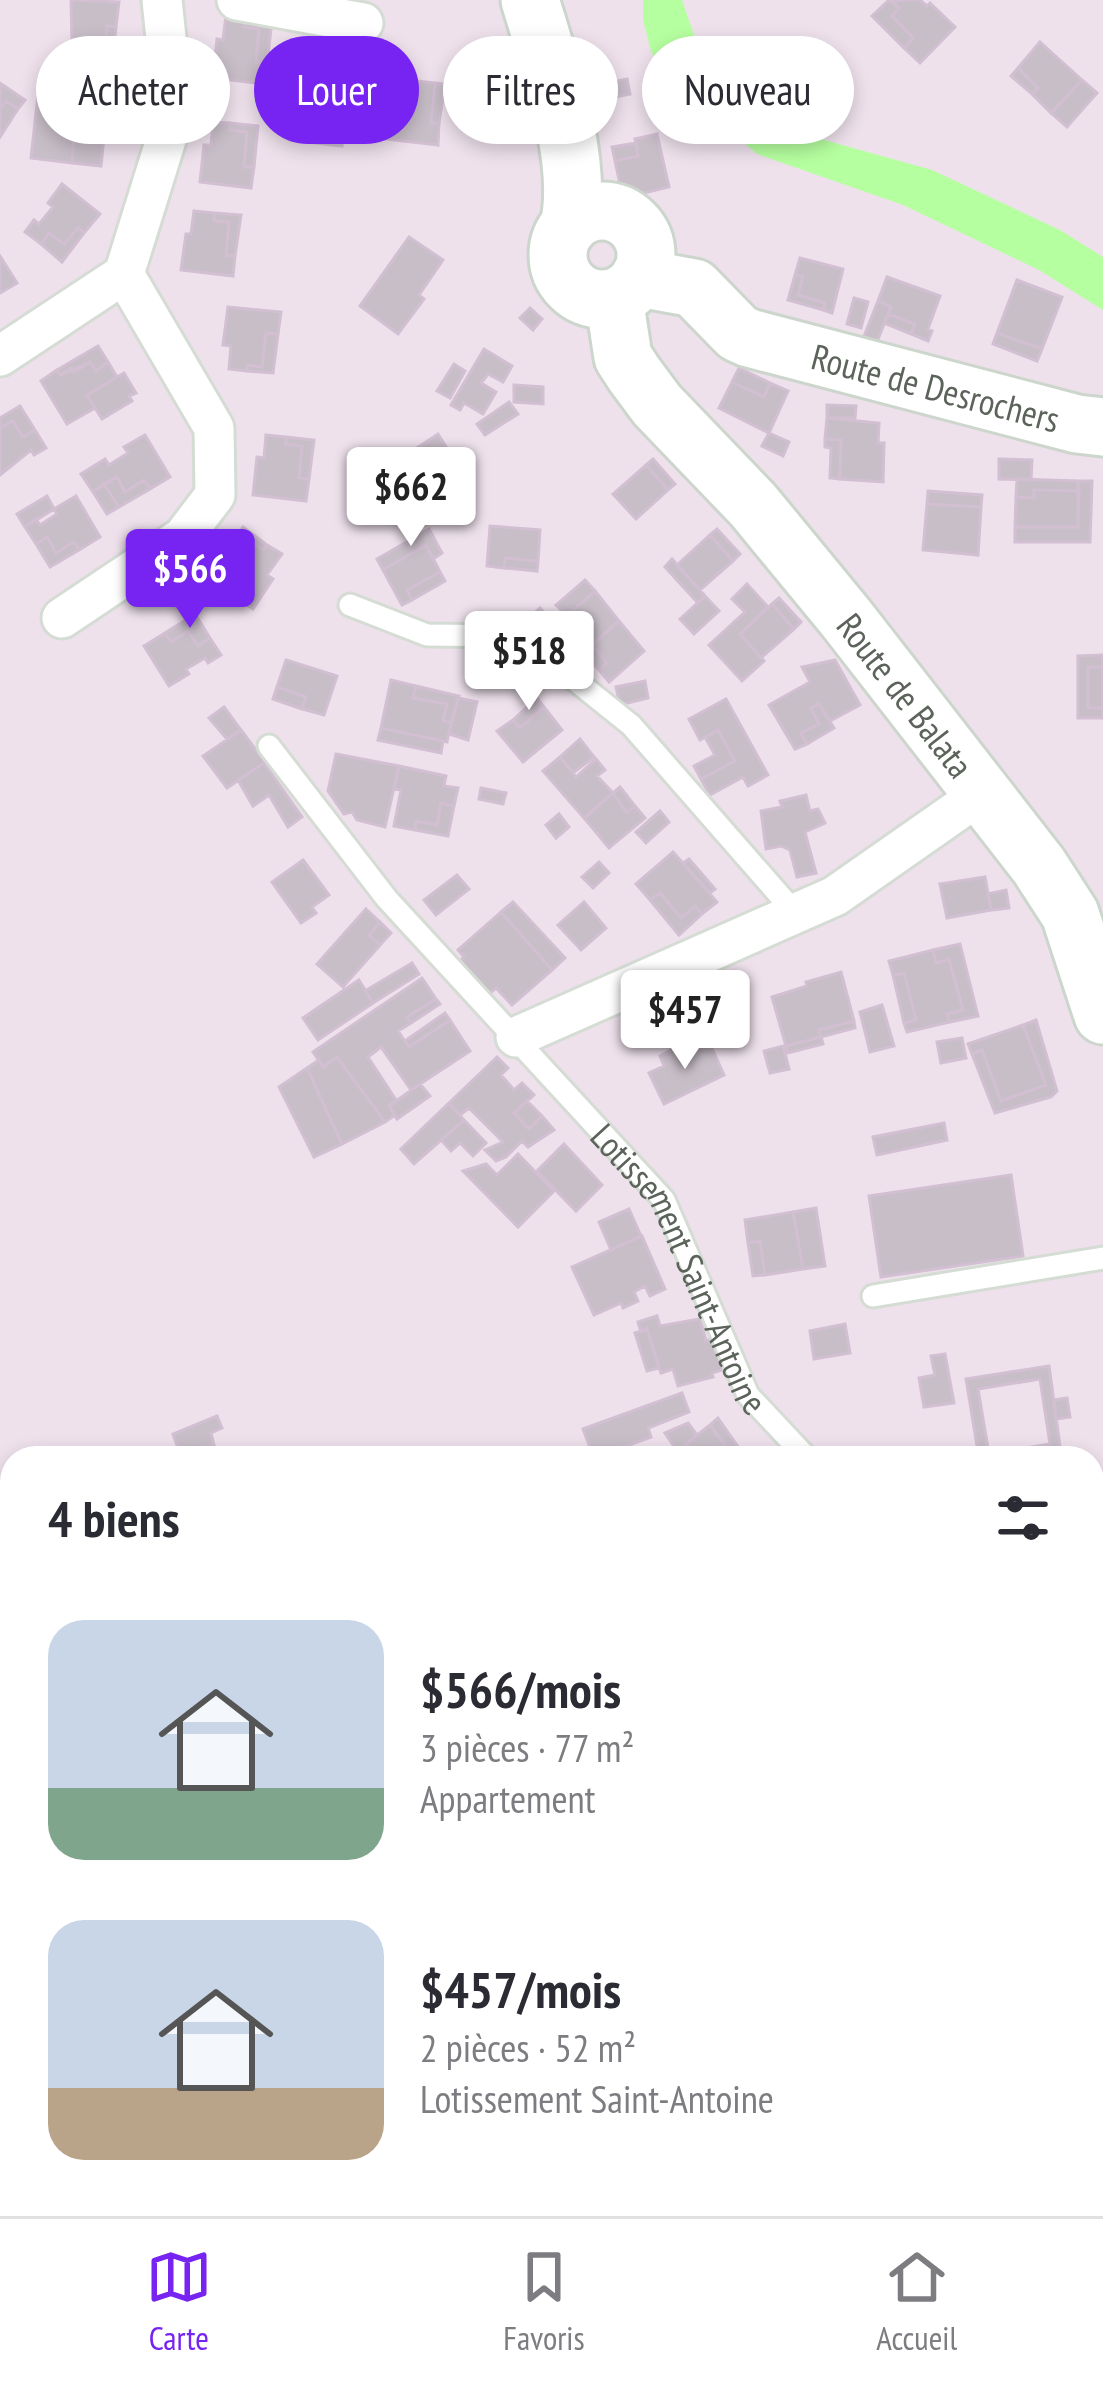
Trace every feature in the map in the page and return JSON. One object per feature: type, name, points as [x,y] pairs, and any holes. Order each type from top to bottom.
[{"type":"main road","name":"Route de Balata","points":[[530,0],[609,259],[618,374],[657,406],[767,521],[1039,866],[1070,914],[1103,1016]]},
{"type":"main road","name":"Route de Desrochers","points":[[609,259],[694,288],[738,333],[1103,428]]},
{"type":"street","points":[[0,356],[124,274],[174,114],[162,0]]},
{"type":"street","points":[[237,0],[363,22]]},
{"type":"street","points":[[62,618],[183,538],[215,495],[214,428],[124,274]]},
{"type":"street","points":[[516,1037],[836,896],[981,794]]},
{"type":"lane","points":[[350,605],[427,635],[520,636],[632,725],[796,914]]},
{"type":"lane","name":"Lotissement Saint-Antoine","points":[[268,746],[387,899],[664,1200],[748,1395],[796,1446]]},
{"type":"lane","points":[[873,1296],[1103,1258]]},
{"type":"shaded area","points":[[643,0],[682,0],[694,36],[647,36]]},
{"type":"shaded area","points":[[745,144],[839,144],[932,170],[1060,230],[1103,257],[1103,310],[1039,270],[903,205],[757,154]]},
{"type":"building","points":[[71,0],[119,2],[116,27],[107,26],[106,36],[72,36]]},
{"type":"building","points":[[889,0],[899,8],[892,16],[913,38],[904,48],[872,16]]},
{"type":"building","points":[[892,0],[930,3],[955,27],[920,63],[904,48],[913,38],[892,16],[899,8]]},
{"type":"building","points":[[226,16],[245,18],[244,27],[259,29],[254,36],[254,83],[230,80],[230,36],[224,36]]},
{"type":"building","points":[[245,18],[272,21],[270,36],[258,36],[259,29],[244,27]]},
{"type":"building","points":[[1040,42],[1082,80],[1051,113],[1032,94],[1038,88],[1018,68]]},
{"type":"building","points":[[1018,68],[1038,88],[1032,94],[1011,76]]},
{"type":"building","points":[[627,79],[630,94],[618,96],[618,81]]},
{"type":"building","points":[[1082,80],[1097,93],[1067,127],[1051,113]]},
{"type":"building","points":[[419,81],[435,83],[431,123],[439,123],[438,145],[419,143]]},
{"type":"building","points":[[0,83],[25,100],[18,109],[6,101],[0,109]]},
{"type":"building","points":[[435,83],[443,84],[439,123],[431,123]]},
{"type":"building","points":[[6,101],[18,109],[0,137],[0,109]]},
{"type":"building","points":[[36,113],[36,144],[73,144],[72,163],[31,158]]},
{"type":"building","points":[[230,123],[254,126],[254,167],[244,167],[247,132],[230,130]]},
{"type":"building","points":[[230,130],[247,132],[244,167],[254,167],[251,188],[200,182],[204,145],[230,144]]},
{"type":"building","points":[[635,139],[659,144],[669,187],[623,198],[615,161],[638,156]]},
{"type":"building","points":[[636,143],[638,156],[615,161],[612,147]]},
{"type":"building","points":[[73,144],[103,144],[101,166],[72,163]]},
{"type":"building","points":[[62,184],[100,214],[84,233],[78,228],[64,244],[49,233],[41,244],[25,232],[53,207],[48,203]]},
{"type":"building","points":[[194,211],[215,213],[214,221],[229,222],[226,256],[235,256],[233,276],[181,270]]},
{"type":"building","points":[[215,213],[241,215],[235,256],[226,256],[229,222],[214,221]]},
{"type":"building","points":[[78,228],[84,233],[62,262],[41,244],[49,233],[64,244]]},
{"type":"building","points":[[409,237],[443,260],[419,295],[424,299],[398,334],[360,306]]},
{"type":"building","points":[[0,256],[17,283],[0,293]]},
{"type":"building","points":[[800,258],[843,269],[832,313],[823,310],[825,303],[798,295],[803,277],[795,275]]},
{"type":"building","points":[[795,275],[803,277],[798,295],[825,303],[823,310],[788,300]]},
{"type":"building","points":[[887,277],[940,296],[928,341],[911,334],[915,324],[888,314],[891,307],[878,301]]},
{"type":"building","points":[[1017,280],[1062,297],[1042,349],[997,333]]},
{"type":"building","points":[[854,298],[868,302],[861,328],[847,324]]},
{"type":"building","points":[[878,301],[891,307],[876,344],[863,339]]},
{"type":"building","points":[[228,307],[281,312],[278,334],[266,333],[262,367],[229,369],[231,346],[223,345]]},
{"type":"building","points":[[530,308],[542,319],[533,330],[520,318]]},
{"type":"building","points":[[888,314],[915,324],[911,334],[884,323]]},
{"type":"building","points":[[266,333],[278,334],[273,373],[247,371],[247,365],[262,367]]},
{"type":"building","points":[[997,333],[1042,349],[1037,361],[993,344]]},
{"type":"building","points":[[98,346],[108,362],[96,371],[90,362],[60,375],[57,370]]},
{"type":"building","points":[[484,349],[512,366],[503,382],[488,374],[481,383],[496,392],[483,414],[464,403],[460,410],[451,405]]},
{"type":"building","points":[[90,362],[96,371],[108,362],[117,377],[87,395],[95,408],[67,424],[41,381],[57,370],[60,375],[71,368],[74,372]]},
{"type":"building","points":[[454,364],[465,371],[450,398],[437,391]]},
{"type":"building","points":[[739,368],[770,383],[764,397],[732,382]]},
{"type":"building","points":[[124,373],[136,393],[129,396],[132,401],[102,419],[87,395]]},
{"type":"building","points":[[732,382],[764,397],[770,383],[788,391],[769,433],[719,408]]},
{"type":"building","points":[[514,385],[543,387],[543,404],[514,402]]},
{"type":"building","points":[[509,402],[518,414],[485,435],[477,424]]},
{"type":"building","points":[[827,405],[856,406],[855,418],[827,418]]},
{"type":"building","points":[[20,406],[35,430],[23,437],[13,421],[0,428],[0,418]]},
{"type":"building","points":[[827,418],[879,423],[878,443],[884,443],[883,482],[840,479],[841,440],[825,439]]},
{"type":"building","points":[[13,421],[23,437],[35,430],[46,448],[34,455],[31,450],[0,475],[0,428]]},
{"type":"building","points":[[769,433],[789,442],[783,456],[762,446]]},
{"type":"building","points":[[438,434],[457,464],[449,469],[435,447],[387,479],[382,471]]},
{"type":"building","points":[[145,435],[170,477],[150,489],[144,480],[125,492],[117,477],[93,492],[81,474],[105,459],[109,465],[128,453],[124,447]]},
{"type":"building","points":[[266,435],[286,437],[286,444],[302,446],[299,478],[309,479],[306,501],[253,495],[257,457],[264,458]]},
{"type":"building","points":[[286,437],[314,440],[309,479],[299,478],[302,446],[286,444]]},
{"type":"building","points":[[825,439],[841,440],[840,479],[830,478],[831,448],[825,447]]},
{"type":"building","points":[[653,459],[675,484],[668,490],[646,465]]},
{"type":"building","points":[[999,459],[1032,460],[1031,480],[999,479]]},
{"type":"building","points":[[646,465],[668,490],[636,519],[613,494]]},
{"type":"building","points":[[117,477],[125,492],[144,480],[150,489],[119,507],[104,484]]},
{"type":"building","points":[[1017,479],[1078,481],[1079,491],[1034,490],[1034,498],[1016,497]]},
{"type":"building","points":[[1078,481],[1092,481],[1090,542],[1015,542],[1015,527],[1078,527]]},
{"type":"building","points":[[104,484],[119,507],[107,514],[93,492]]},
{"type":"building","points":[[1034,490],[1079,491],[1078,527],[1015,527],[1016,497],[1034,498]]},
{"type":"building","points":[[928,491],[982,495],[981,507],[927,504]]},
{"type":"building","points":[[47,496],[54,509],[25,527],[17,514]]},
{"type":"building","points":[[76,496],[100,537],[79,550],[74,542],[56,553],[47,537],[36,544],[25,527],[36,519],[40,525],[57,514],[54,509]]},
{"type":"building","points":[[927,504],[981,507],[978,555],[923,550]]},
{"type":"building","points":[[490,526],[540,530],[538,561],[505,558],[504,568],[487,566]]},
{"type":"building","points":[[243,527],[267,545],[263,550],[250,541],[230,569],[220,562]]},
{"type":"building","points":[[429,529],[442,553],[433,559],[426,545],[383,570],[377,559]]},
{"type":"building","points":[[717,529],[740,554],[733,561],[710,535]]},
{"type":"building","points":[[710,535],[733,561],[700,590],[677,565]]},
{"type":"building","points":[[47,537],[56,553],[74,542],[79,550],[50,567],[36,544]]},
{"type":"building","points":[[250,541],[282,554],[267,575],[273,579],[253,609],[209,579],[220,562],[230,569]]},
{"type":"building","points":[[426,545],[440,572],[407,590],[412,600],[402,605],[383,570]]},
{"type":"building","points":[[505,558],[538,561],[537,571],[504,568]]},
{"type":"building","points":[[672,559],[705,596],[698,603],[665,567]]},
{"type":"building","points":[[440,572],[445,581],[412,600],[407,590]]},
{"type":"building","points":[[585,580],[595,591],[567,616],[556,605]]},
{"type":"building","points":[[747,584],[768,607],[740,634],[764,661],[742,681],[709,645],[745,612],[732,599]]},
{"type":"building","points":[[595,591],[619,621],[592,645],[578,629],[569,635],[559,623]]},
{"type":"building","points":[[705,596],[719,611],[694,634],[680,619]]},
{"type":"building","points":[[779,598],[801,622],[794,629],[772,604]]},
{"type":"building","points":[[772,604],[794,629],[761,658],[740,634]]},
{"type":"building","points":[[540,608],[556,625],[534,645],[518,628]]},
{"type":"building","points":[[195,614],[210,638],[198,646],[188,631],[171,642],[165,633]]},
{"type":"building","points":[[619,621],[644,651],[609,682],[599,670],[607,663],[592,645]]},
{"type":"building","points":[[578,629],[592,645],[584,652],[569,635]]},
{"type":"building","points":[[188,631],[198,646],[210,638],[221,655],[186,669],[189,674],[169,686],[144,646],[165,633],[171,642]]},
{"type":"building","points":[[592,645],[607,663],[599,670],[584,652]]},
{"type":"building","points":[[1103,655],[1103,667],[1088,667],[1088,708],[1103,708],[1103,718],[1078,718],[1078,656]]},
{"type":"building","points":[[286,660],[337,676],[324,715],[302,709],[306,697],[277,687]]},
{"type":"building","points":[[835,660],[860,705],[830,721],[819,704],[811,708],[819,724],[801,733],[807,744],[795,749],[769,705],[810,682],[802,667]]},
{"type":"building","points":[[1088,667],[1103,667],[1103,708],[1088,708]]},
{"type":"building","points":[[391,680],[416,686],[413,698],[447,704],[443,721],[451,723],[447,742],[381,728]]},
{"type":"building","points":[[645,681],[648,698],[620,705],[616,687]]},
{"type":"building","points":[[416,686],[459,696],[451,723],[443,721],[447,704],[413,698]]},
{"type":"building","points":[[277,687],[306,697],[302,709],[273,699]]},
{"type":"building","points":[[458,698],[477,702],[468,740],[449,734]]},
{"type":"building","points":[[537,698],[544,707],[520,728],[513,720]]},
{"type":"building","points":[[726,699],[768,775],[748,786],[743,777],[710,795],[701,779],[735,761],[718,730],[700,740],[689,719]]},
{"type":"building","points":[[819,704],[834,728],[807,744],[801,733],[819,724],[811,708]]},
{"type":"building","points":[[224,707],[241,730],[227,739],[209,718]]},
{"type":"building","points":[[544,707],[562,730],[523,762],[497,731],[513,720],[520,728]]},
{"type":"building","points":[[381,728],[443,741],[441,753],[378,740]]},
{"type":"building","points":[[241,730],[265,762],[227,788],[203,756]]},
{"type":"building","points":[[718,730],[735,761],[701,779],[694,766],[715,755],[705,737]]},
{"type":"building","points":[[580,739],[594,757],[573,773],[560,757]]},
{"type":"building","points":[[336,754],[399,766],[385,827],[357,820],[352,812],[344,814],[328,791]]},
{"type":"building","points":[[560,757],[576,777],[596,759],[605,770],[597,776],[613,793],[584,818],[543,771]]},
{"type":"building","points":[[264,763],[302,817],[288,827],[269,795],[253,806],[238,780]]},
{"type":"building","points":[[399,766],[446,776],[444,786],[458,788],[454,806],[441,803],[437,825],[416,821],[415,830],[394,826],[401,790],[394,789]]},
{"type":"building","points":[[620,787],[635,806],[627,813],[613,793]]},
{"type":"building","points":[[481,788],[506,793],[503,804],[479,799]]},
{"type":"building","points":[[613,793],[627,813],[635,806],[645,818],[609,848],[584,818]]},
{"type":"building","points":[[806,795],[810,811],[818,809],[825,823],[805,832],[816,873],[797,877],[790,850],[781,846],[766,849],[761,811]]},
{"type":"building","points":[[441,803],[454,806],[448,836],[415,830],[416,821],[437,825]]},
{"type":"building","points":[[660,811],[669,822],[646,843],[636,832]]},
{"type":"building","points":[[559,814],[569,827],[556,838],[546,825]]},
{"type":"building","points":[[673,852],[717,902],[702,914],[695,906],[681,918],[660,893],[650,900],[636,884]]},
{"type":"building","points":[[689,859],[715,889],[710,893],[683,863]]},
{"type":"building","points":[[303,860],[329,895],[301,923],[272,882]]},
{"type":"building","points":[[599,862],[609,873],[593,888],[582,877]]},
{"type":"building","points":[[457,875],[469,889],[436,915],[424,900]]},
{"type":"building","points":[[985,877],[991,910],[947,918],[940,884]]},
{"type":"building","points":[[1006,890],[1009,908],[991,910],[988,894]]},
{"type":"building","points":[[660,893],[681,918],[695,906],[702,914],[679,935],[650,900]]},
{"type":"building","points":[[513,902],[565,958],[552,970],[501,912]]},
{"type":"building","points":[[584,902],[606,928],[581,950],[558,925]]},
{"type":"building","points":[[366,909],[380,922],[369,935],[380,945],[343,987],[317,964]]},
{"type":"building","points":[[501,912],[552,970],[512,1005],[496,988],[489,994],[460,961],[464,957],[458,950]]},
{"type":"building","points":[[380,922],[391,933],[380,945],[369,935]]},
{"type":"building","points":[[960,944],[978,1016],[950,1022],[947,1014],[963,1010],[949,959],[936,963],[933,950]]},
{"type":"building","points":[[933,950],[936,963],[949,959],[963,1010],[947,1014],[950,1022],[907,1032],[904,1023],[916,1020],[904,973],[893,975],[889,961]]},
{"type":"building","points":[[412,963],[419,974],[373,1003],[365,991]]},
{"type":"building","points":[[841,972],[854,1021],[819,1030],[821,1037],[786,1046],[772,997]]},
{"type":"building","points":[[904,973],[916,1020],[904,1023],[893,975]]},
{"type":"building","points":[[422,978],[436,999],[407,1017],[411,1023],[398,1031],[409,1047],[450,1020],[470,1051],[411,1090],[381,1047],[368,1057],[396,1100],[389,1106],[395,1115],[385,1122],[337,1057],[323,1067],[313,1052]]},
{"type":"building","points":[[359,980],[373,1003],[318,1040],[303,1018]]},
{"type":"building","points":[[436,999],[440,1004],[411,1023],[407,1017]]},
{"type":"building","points":[[882,1005],[894,1046],[870,1052],[860,1012]]},
{"type":"building","points":[[445,1013],[450,1020],[409,1047],[405,1041]]},
{"type":"building","points":[[1036,1020],[1057,1091],[1051,1097],[995,1113],[972,1054],[982,1050],[1001,1101],[1046,1085],[1023,1025]]},
{"type":"building","points":[[854,1021],[855,1028],[821,1037],[819,1030]]},
{"type":"building","points":[[1023,1025],[1046,1085],[1001,1101],[982,1050],[972,1054],[968,1044]]},
{"type":"building","points":[[821,1037],[823,1044],[788,1053],[786,1046]]},
{"type":"building","points":[[962,1038],[966,1058],[941,1063],[937,1042]]},
{"type":"building","points":[[710,1044],[724,1075],[664,1104],[649,1073],[664,1066],[660,1056],[681,1045],[686,1056]]},
{"type":"building","points":[[783,1046],[789,1069],[770,1073],[764,1051]]},
{"type":"building","points":[[337,1057],[385,1122],[342,1144],[307,1068],[319,1060],[323,1067]]},
{"type":"building","points":[[497,1057],[508,1068],[501,1075],[514,1090],[522,1083],[534,1095],[514,1113],[529,1129],[542,1116],[554,1130],[528,1147],[522,1141],[496,1161],[485,1150],[503,1142],[469,1108],[460,1115],[449,1103]]},
{"type":"building","points":[[307,1068],[342,1144],[314,1157],[279,1087]]},
{"type":"building","points":[[420,1084],[430,1096],[397,1119],[389,1106]]},
{"type":"building","points":[[527,1101],[542,1116],[529,1129],[514,1113]]},
{"type":"building","points":[[449,1103],[464,1120],[414,1164],[401,1149]]},
{"type":"building","points":[[464,1120],[486,1143],[473,1156],[460,1143],[451,1151],[441,1140]]},
{"type":"building","points":[[944,1123],[947,1140],[877,1155],[873,1137]]},
{"type":"building","points":[[564,1144],[602,1185],[576,1211],[537,1171]]},
{"type":"building","points":[[518,1154],[554,1191],[518,1227],[463,1171],[486,1164],[497,1175]]},
{"type":"building","points":[[1011,1175],[1023,1256],[881,1277],[869,1196]]},
{"type":"building","points":[[816,1208],[825,1266],[803,1269],[793,1212]]},
{"type":"building","points":[[629,1209],[641,1236],[611,1250],[599,1222]]},
{"type":"building","points":[[793,1212],[803,1269],[765,1275],[760,1241],[748,1243],[745,1220]]},
{"type":"building","points":[[642,1236],[665,1289],[650,1296],[645,1286],[634,1292],[638,1301],[594,1315],[572,1267]]},
{"type":"building","points":[[760,1241],[765,1275],[753,1276],[748,1243]]},
{"type":"building","points":[[657,1316],[660,1326],[700,1319],[706,1341],[722,1335],[725,1369],[678,1386],[673,1369],[661,1373],[647,1329],[641,1332],[638,1322]]},
{"type":"building","points":[[845,1324],[850,1353],[814,1359],[810,1331]]},
{"type":"building","points":[[647,1329],[659,1368],[647,1371],[635,1333]]},
{"type":"building","points":[[945,1354],[954,1403],[924,1407],[919,1378],[935,1375],[931,1356]]},
{"type":"building","points":[[1049,1366],[1060,1446],[1038,1446],[1050,1444],[1040,1379],[978,1389],[988,1446],[977,1446],[966,1379]]},
{"type":"building","points":[[682,1393],[689,1412],[648,1428],[651,1437],[627,1446],[589,1446],[583,1429]]},
{"type":"building","points":[[1067,1398],[1070,1417],[1056,1419],[1054,1400]]},
{"type":"building","points":[[217,1416],[222,1428],[211,1433],[211,1446],[177,1446],[173,1434]]},
{"type":"building","points":[[718,1418],[738,1446],[726,1446],[710,1425]]},
{"type":"building","points":[[688,1423],[697,1435],[683,1446],[674,1446],[665,1433]]},
{"type":"building","points":[[710,1425],[726,1446],[687,1446]]}]
